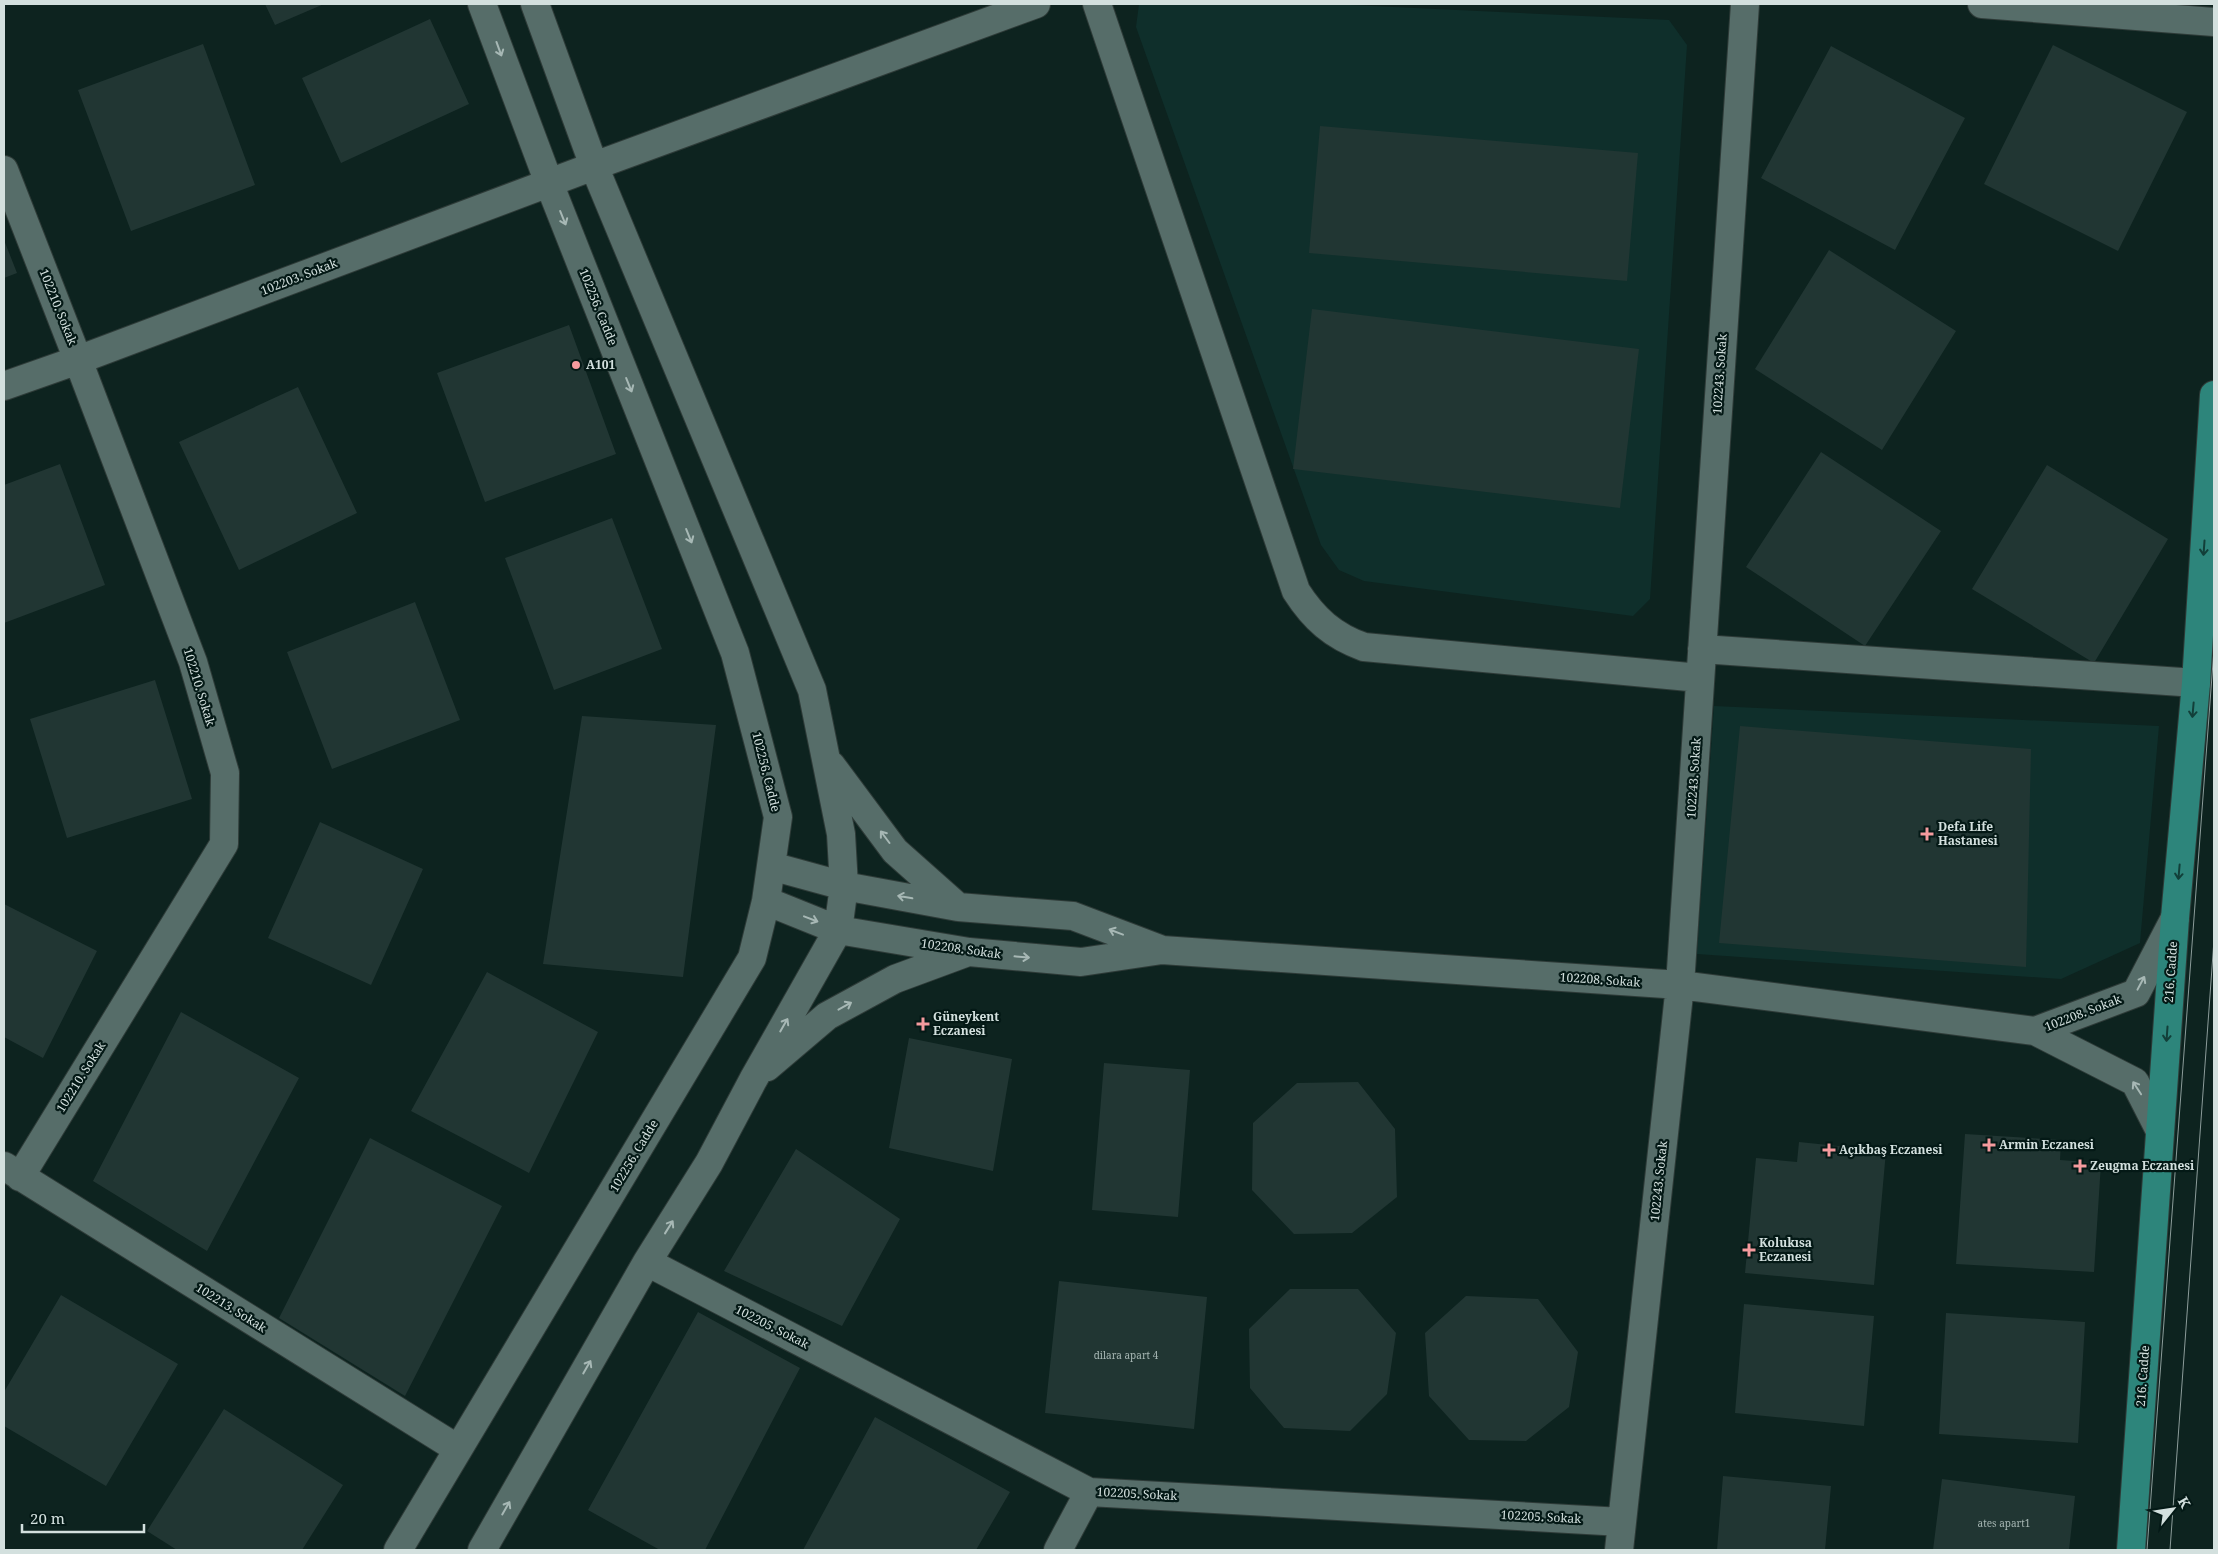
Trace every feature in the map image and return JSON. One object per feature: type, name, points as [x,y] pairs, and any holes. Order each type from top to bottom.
[{"type":"main road","name":"216. Cadde","points":[[2131,1550],[2175,918],[2196,683],[2214,395]]},
{"type":"street","name":"102256. Cadde","points":[[398,1550],[752,958],[766,902],[778,817],[735,653],[549,183],[482,4]]},
{"type":"street","points":[[482,1550],[646,1262],[709,1163],[753,1080],[838,930],[844,886],[841,834],[812,690],[594,166],[534,4]]},
{"type":"street","name":"102203. Sokak","points":[[4,386],[594,166],[1036,4]]},
{"type":"street","points":[[1097,4],[1296,591],[1316,618],[1333,634],[1364,647],[1700,678]]},
{"type":"street","name":"102243. Sokak","points":[[1619,1550],[1680,985],[1745,4]]},
{"type":"street","points":[[1982,4],[2214,22]]},
{"type":"street","name":"102210. Sokak","points":[[4,170],[193,662],[225,773],[224,844],[12,1171]]},
{"type":"street","points":[[1702,649],[2196,683]]},
{"type":"street","points":[[826,759],[895,850],[958,906]]},
{"type":"street","name":"102208. Sokak","points":[[771,866],[844,886],[958,906],[1073,916],[1162,950]]},
{"type":"street","name":"102208. Sokak","points":[[766,902],[838,930],[969,952],[1081,962],[1162,950],[1680,985],[2035,1031],[2135,1082],[2160,1131]]},
{"type":"street","name":"102208. Sokak","points":[[2035,1031],[2136,993],[2175,918]]},
{"type":"street","points":[[753,1080],[827,1016],[895,979],[969,952]]},
{"type":"street","name":"102213. Sokak","points":[[12,1171],[458,1450]]},
{"type":"street","name":"102205. Sokak","points":[[646,1262],[1089,1492],[1622,1522]]},
{"type":"street","points":[[1058,1550],[1089,1492]]},
{"type":"shaded area","points":[[1139,4],[1330,4],[1669,20],[1687,45],[1650,599],[1633,616],[1364,581],[1339,570],[1321,545],[1136,27]]},
{"type":"shaded area","name":"Defa Life Hastanesi","points":[[1714,706],[2159,726],[2140,943],[2061,979],[1697,954]]},
{"type":"building","points":[[265,4],[324,4],[275,25]]},
{"type":"building","points":[[430,19],[469,104],[341,163],[302,78]]},
{"type":"building","points":[[203,44],[255,185],[131,231],[78,90]]},
{"type":"building","points":[[2053,45],[2187,112],[2118,251],[1984,184]]},
{"type":"building","points":[[1831,46],[1965,118],[1895,250],[1761,178]]},
{"type":"building","points":[[1320,126],[1638,153],[1627,281],[1309,253]]},
{"type":"building","points":[[4,240],[17,273],[4,278]]},
{"type":"building","points":[[1829,250],[1956,331],[1882,450],[1755,369]]},
{"type":"building","points":[[1312,309],[1639,349],[1620,508],[1293,469]]},
{"type":"building","points":[[569,325],[616,454],[485,502],[437,373]]},
{"type":"building","points":[[298,387],[357,513],[239,570],[179,442]]},
{"type":"building","points":[[1821,452],[1941,531],[1865,646],[1746,567]]},
{"type":"building","points":[[60,464],[105,585],[4,623],[4,485]]},
{"type":"building","points":[[2047,465],[2168,539],[2094,663],[1972,589]]},
{"type":"building","points":[[612,518],[662,649],[554,690],[505,558]]},
{"type":"building","points":[[415,602],[460,720],[332,769],[287,652]]},
{"type":"building","points":[[155,680],[192,799],[67,838],[30,719]]},
{"type":"building","points":[[582,716],[716,725],[683,977],[543,964]]},
{"type":"building","points":[[1740,726],[2031,749],[2026,967],[1719,943]]},
{"type":"building","points":[[320,822],[423,869],[371,985],[268,938]]},
{"type":"building","points":[[4,904],[97,951],[43,1058],[4,1037]]},
{"type":"building","points":[[487,972],[598,1032],[529,1173],[411,1111]]},
{"type":"building","points":[[181,1012],[299,1078],[207,1251],[93,1181]]},
{"type":"building","points":[[909,1038],[1012,1059],[993,1171],[889,1148]]},
{"type":"building","points":[[1104,1063],[1190,1070],[1178,1217],[1092,1210]]},
{"type":"building","points":[[1358,1082],[1395,1129],[1397,1197],[1352,1233],[1294,1234],[1252,1190],[1253,1123],[1297,1083]]},
{"type":"building","points":[[1965,1134],[2061,1140],[2060,1160],[2101,1163],[2094,1272],[1956,1264]]},
{"type":"building","points":[[370,1138],[502,1206],[405,1396],[279,1318]]},
{"type":"building","points":[[1799,1142],[1886,1151],[1874,1285],[1745,1273],[1756,1158],[1797,1162]]},
{"type":"building","points":[[796,1149],[900,1219],[842,1326],[724,1271]]},
{"type":"building","points":[[1059,1281],[1207,1297],[1194,1429],[1045,1413]]},
{"type":"building","points":[[1290,1289],[1358,1289],[1396,1333],[1387,1394],[1350,1431],[1284,1428],[1250,1388],[1249,1329]]},
{"type":"building","points":[[61,1295],[178,1364],[106,1486],[4,1426],[4,1392]]},
{"type":"building","points":[[1466,1296],[1538,1299],[1578,1352],[1569,1407],[1526,1441],[1469,1440],[1429,1396],[1425,1333]]},
{"type":"building","points":[[1744,1304],[1874,1316],[1864,1426],[1735,1413]]},
{"type":"building","points":[[698,1312],[800,1368],[705,1550],[660,1550],[588,1510]]},
{"type":"building","points":[[1946,1313],[2085,1322],[2078,1443],[1939,1434]]},
{"type":"building","points":[[224,1409],[343,1485],[302,1550],[177,1550],[147,1531]]},
{"type":"building","points":[[875,1417],[1010,1492],[976,1550],[803,1550]]},
{"type":"building","points":[[1723,1476],[1831,1486],[1825,1550],[1717,1550]]},
{"type":"building","points":[[1942,1479],[2075,1496],[2069,1550],[1933,1550]]},
{"type":"tram line","points":[[2147,1550],[2214,649]]},
{"type":"tram line","points":[[2170,1550],[2214,940]]},
{"type":"place","name":"A101","points":[[576,365]]},
{"type":"place","name":"Defa Life Hastanesi","points":[[1927,834]]},
{"type":"place","name":"Güneykent Eczanesi","points":[[923,1024]]},
{"type":"place","name":"Armin Eczanesi","points":[[1989,1145]]},
{"type":"place","name":"Açıkbaş Eczanesi","points":[[1829,1150]]},
{"type":"place","name":"Zeugma Eczanesi","points":[[2080,1166]]},
{"type":"place","name":"Kolukısa Eczanesi","points":[[1749,1250]]}]
